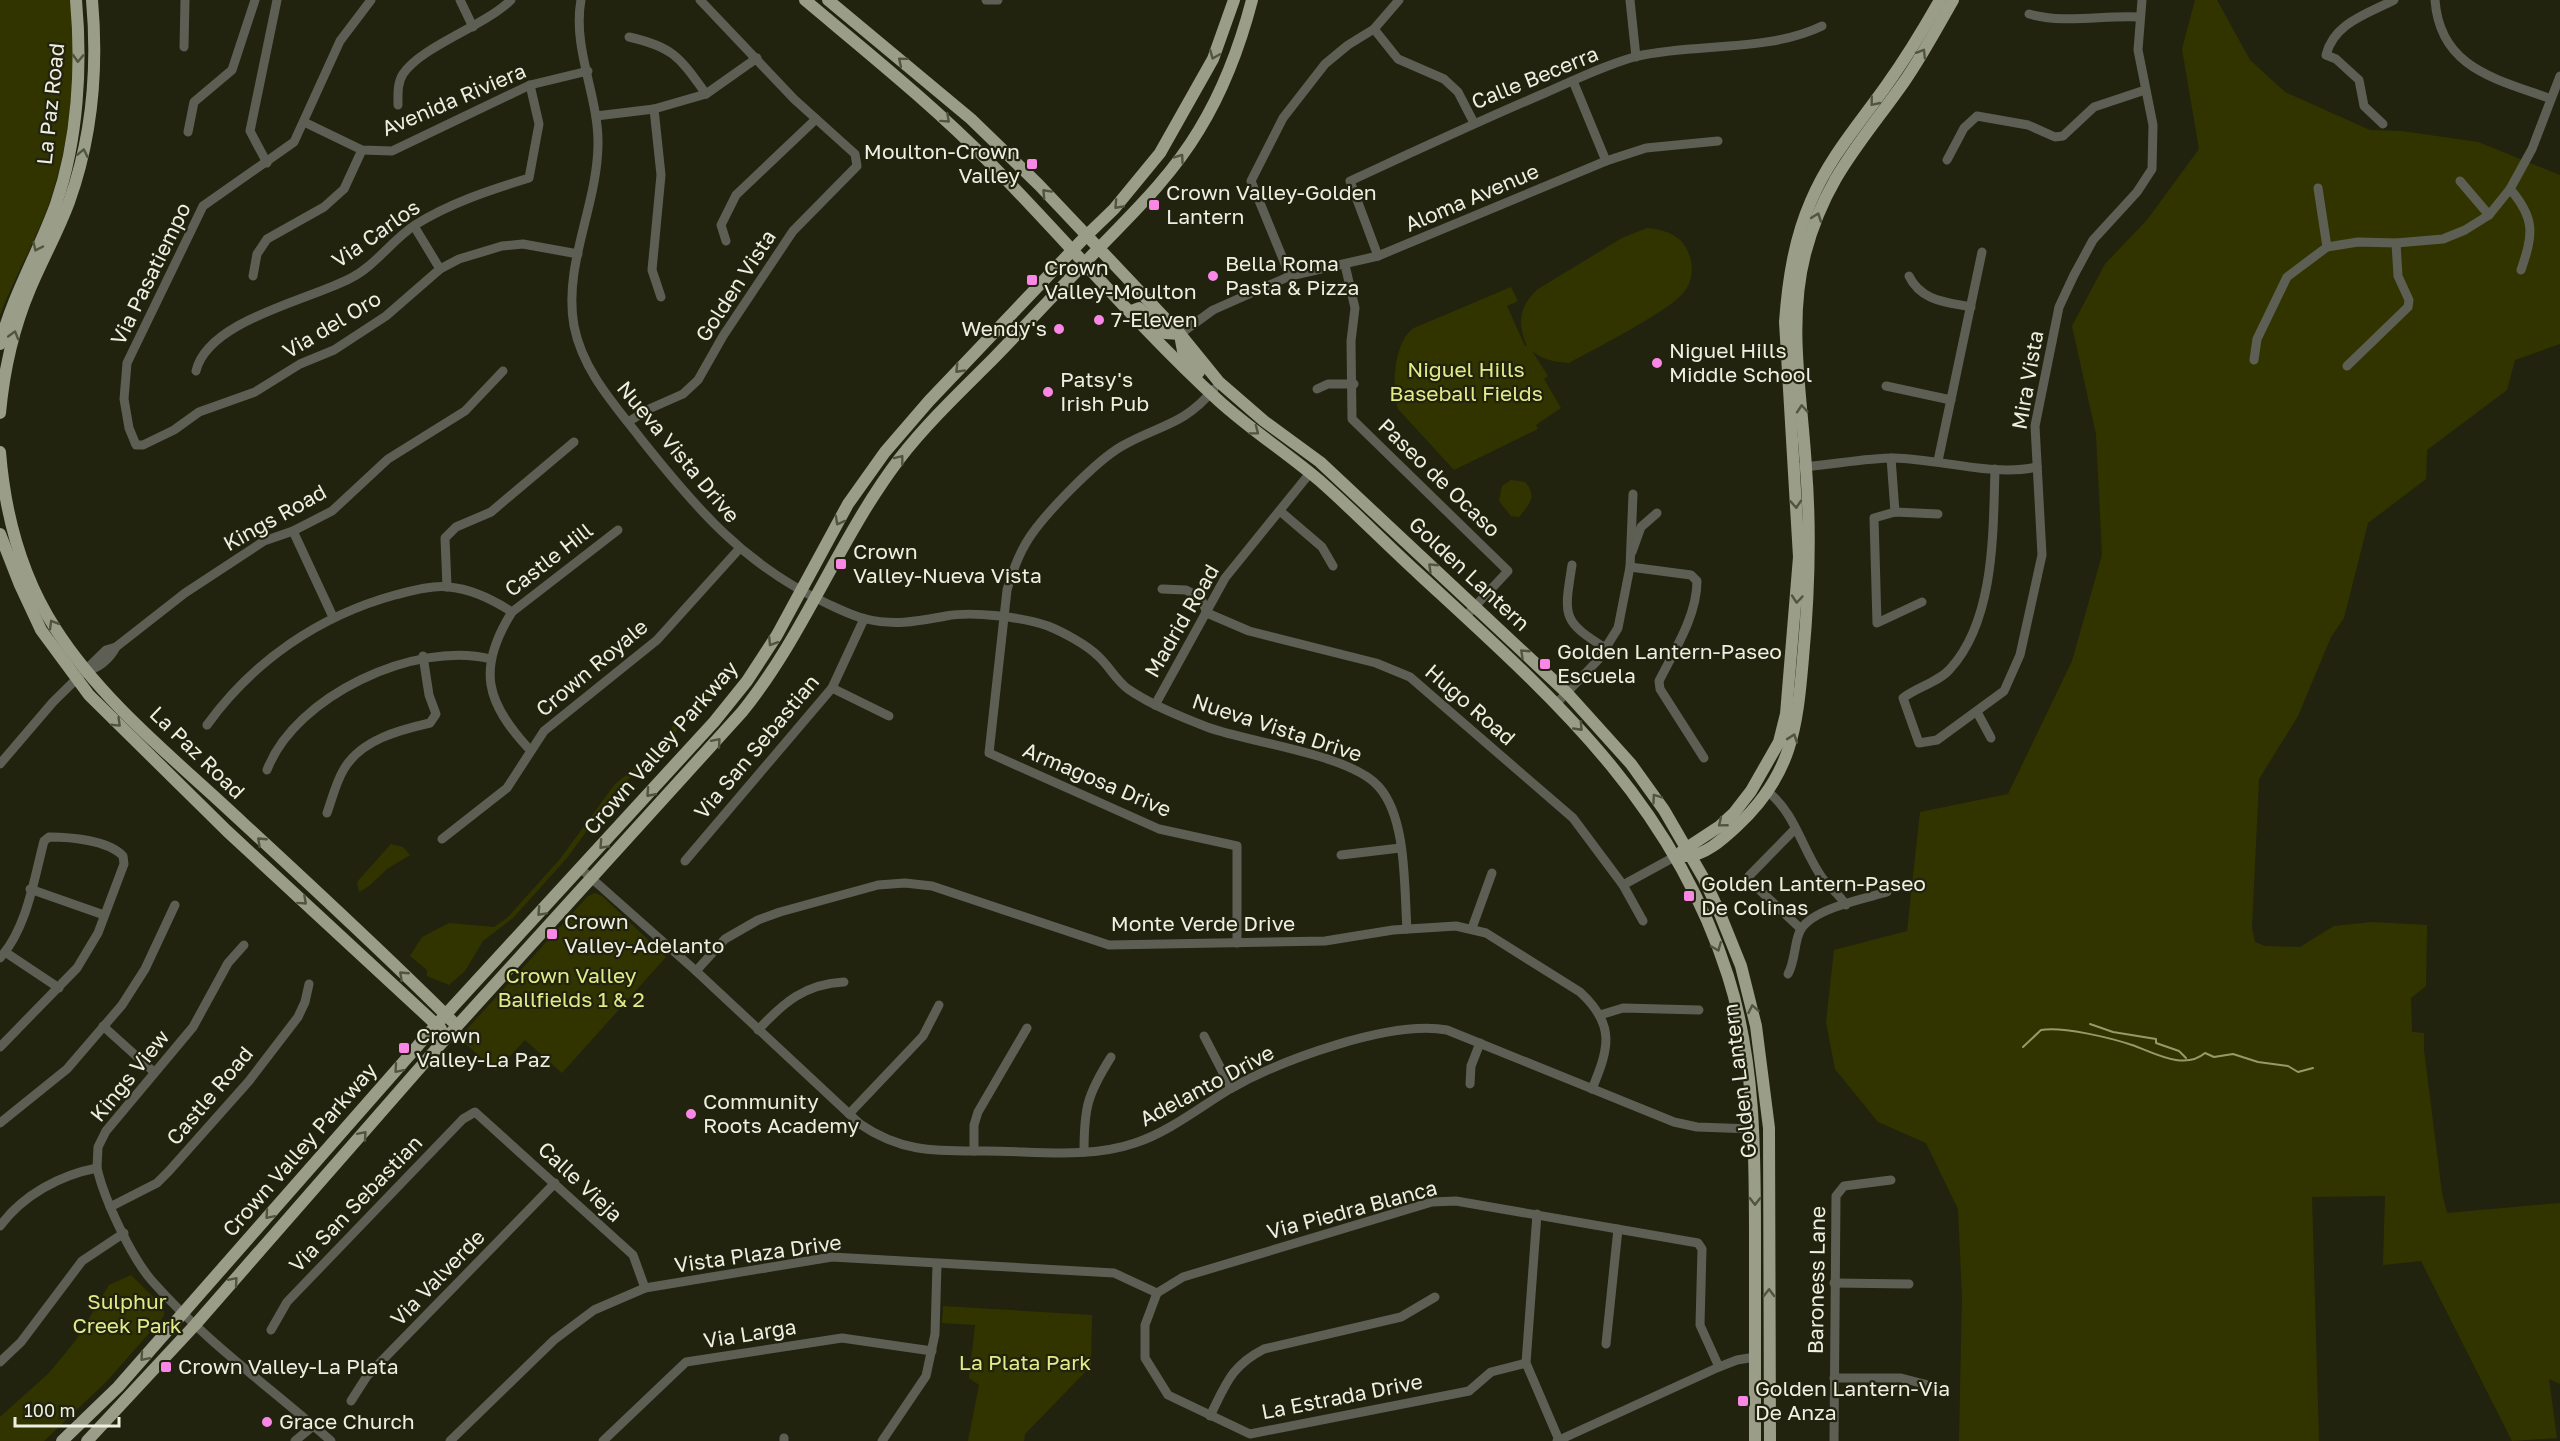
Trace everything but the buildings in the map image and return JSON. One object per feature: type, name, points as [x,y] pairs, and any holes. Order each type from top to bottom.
[{"type":"main road","name":"La Paz Road","points":[[0,344],[8,316],[56,202],[68,156],[78,64],[76,0]]},
{"type":"main road","name":"La Paz Road","points":[[0,413],[14,334],[30,290],[69,201],[80,164],[94,78],[92,0]]},
{"type":"main road","name":"Golden Lantern","points":[[805,0],[946,119],[1200,380],[1210,393],[1251,429],[1310,473],[1567,693],[1649,787],[1689,852],[1718,909],[1750,995],[1768,1128],[1770,1441]]},
{"type":"main road","name":"Golden Lantern","points":[[828,0],[971,118],[1180,334],[1219,382],[1264,421],[1314,456],[1365,503],[1616,767],[1676,856],[1704,914],[1729,979],[1745,1044],[1753,1129],[1755,1441]]},
{"type":"main road","name":"Crown Valley Parkway","points":[[62,1441],[118,1387],[436,1025],[581,869],[737,694],[777,634],[848,504],[885,452],[929,401],[1131,191],[1165,145],[1213,59],[1234,0]]},
{"type":"main road","name":"Crown Valley Parkway","points":[[87,1441],[195,1325],[448,1036],[713,747],[759,691],[792,640],[860,515],[917,438],[1162,183],[1199,130],[1227,76],[1252,0]]},
{"type":"main road","points":[[1676,856],[1724,838],[1753,811],[1767,791],[1791,744],[1799,713],[1809,593],[1800,467],[1785,322],[1790,276],[1799,234],[1826,170],[1856,124],[1914,47],[1940,0]]},
{"type":"main road","points":[[1689,852],[1734,813],[1756,783],[1779,742],[1789,693],[1799,576],[1800,467],[1796,315],[1800,275],[1812,231],[1827,193],[1846,159],[1904,82],[1953,0]]},
{"type":"main road","points":[[1131,311],[1139,308],[1165,333],[1180,334],[1183,351],[1199,370],[1200,380]]},
{"type":"main road","points":[[1289,438],[1291,446],[1309,463],[1310,473],[1324,473],[1358,504],[1365,503]]},
{"type":"main road","name":"La Paz Road","points":[[0,452],[4,493],[4,532],[20,585],[41,630],[77,680],[108,715],[227,831],[448,1036]]},
{"type":"main road","name":"La Paz Road","points":[[4,532],[20,557],[54,628],[87,671],[197,781],[457,1027]]},
{"type":"main road","points":[[1756,783],[1767,791]]},
{"type":"main road","points":[[1761,1066],[1761,1116],[1753,1129],[1761,1134],[1764,1173],[1770,1189]]},
{"type":"main road","points":[[1768,1337],[1762,1340],[1755,1357],[1764,1369],[1770,1371]]},
{"type":"street","points":[[184,48],[185,0]]},
{"type":"street","points":[[188,132],[194,102],[231,70],[255,0]]},
{"type":"street","points":[[267,163],[250,131],[277,0]]},
{"type":"street","name":"Via Pasatiempo","points":[[138,446],[129,428],[123,395],[125,372],[133,348],[203,206],[294,142],[340,41],[371,0]]},
{"type":"street","points":[[460,0],[473,27]]},
{"type":"street","points":[[398,105],[397,90],[403,74],[421,57],[497,13],[511,0]]},
{"type":"street","name":"Nueva Vista Drive","points":[[581,0],[581,34],[596,116],[598,143],[596,171],[578,254],[571,303],[580,345],[595,379],[694,505],[759,564],[800,590],[864,619],[906,623],[968,614],[1049,626],[1096,654],[1126,687],[1155,705],[1208,728],[1351,767],[1376,784],[1391,804],[1400,848],[1407,929]]},
{"type":"street","points":[[700,0],[816,118],[736,195],[721,225],[726,241]]},
{"type":"street","points":[[1290,276],[1251,181],[1283,118],[1325,64],[1348,45],[1374,29],[1399,0]]},
{"type":"street","points":[[1630,0],[1636,57]]},
{"type":"street","name":"Mira Vista","points":[[1995,469],[1991,561],[1977,623],[1968,648],[1948,672],[1903,698],[1919,743],[1937,740],[2004,692],[2020,655],[2042,555],[2035,426],[2060,308],[2074,274],[2093,240],[2137,192],[2152,169],[2153,124],[2138,50],[2142,0]]},
{"type":"street","points":[[2383,124],[2364,106],[2359,80],[2336,59],[2326,55],[2330,39],[2346,24],[2394,0]]},
{"type":"street","points":[[2435,0],[2437,16],[2447,43],[2476,71],[2551,99]]},
{"type":"street","points":[[2029,14],[2046,19],[2072,20],[2108,15],[2139,17]]},
{"type":"street","name":"Calle Becerra","points":[[1378,256],[1350,182],[1474,123],[1636,57],[1670,50],[1781,39],[1822,26]]},
{"type":"street","points":[[1374,29],[1398,59],[1444,79],[1458,92],[1474,123]]},
{"type":"street","points":[[629,37],[659,44],[682,60],[706,94]]},
{"type":"street","points":[[596,116],[654,109],[706,94],[756,58]]},
{"type":"street","name":"Avenida Riviera","points":[[304,122],[363,150],[392,151],[530,86],[588,70]]},
{"type":"street","points":[[2254,360],[2257,339],[2286,277],[2327,247],[2358,242],[2396,243],[2443,239],[2465,230],[2489,215],[2510,189],[2532,149],[2560,76]]},
{"type":"street","points":[[1573,81],[1606,161]]},
{"type":"street","name":"Via Carlos","points":[[196,372],[199,357],[209,345],[273,308],[352,278],[414,226],[478,193],[529,178],[539,124],[530,86]]},
{"type":"street","points":[[1947,160],[1964,128],[1977,116],[2028,125],[2055,137],[2063,136],[2094,106],[2145,90]]},
{"type":"street","points":[[654,109],[661,175],[652,270],[661,297]]},
{"type":"street","name":"Golden Vista","points":[[628,422],[649,409],[683,394],[698,380],[728,328],[793,231],[856,169],[858,163],[855,154],[816,118]]},
{"type":"street","name":"Aloma Avenue","points":[[1180,334],[1213,310],[1290,276],[1378,256],[1606,161],[1646,148],[1718,141]]},
{"type":"street","points":[[253,276],[257,254],[267,239],[324,207],[344,189],[363,150]]},
{"type":"street","points":[[2460,182],[2489,215]]},
{"type":"street","points":[[2318,188],[2327,247]]},
{"type":"street","points":[[2510,189],[2531,224],[2531,239],[2521,270]]},
{"type":"street","points":[[414,226],[440,269]]},
{"type":"street","points":[[2347,366],[2408,307],[2409,300],[2398,276],[2396,243]]},
{"type":"street","name":"Via del Oro","points":[[138,446],[174,430],[198,412],[255,392],[300,364],[334,350],[386,316],[440,269],[459,259],[502,246],[548,247],[578,254]]},
{"type":"street","points":[[1938,461],[1982,252]]},
{"type":"street","name":"Paseo de Ocaso","points":[[1346,265],[1355,308],[1351,341],[1354,384],[1352,419],[1508,571],[1470,612]]},
{"type":"street","points":[[1909,276],[1915,288],[1932,299],[1971,308]]},
{"type":"street","name":"Kings Road","points":[[0,764],[46,709],[87,671],[93,661],[116,647],[185,593],[254,547],[293,531],[332,511],[388,459],[465,411],[502,371]]},
{"type":"street","points":[[1004,618],[1007,590],[1014,564],[1027,541],[1042,522],[1106,456],[1137,439],[1174,424],[1191,413],[1219,382]]},
{"type":"street","points":[[1317,389],[1328,384],[1354,384]]},
{"type":"street","points":[[1886,386],[1951,400]]},
{"type":"street","points":[[447,586],[445,538],[456,527],[491,512],[574,441]]},
{"type":"street","points":[[1892,458],[1896,512]]},
{"type":"street","points":[[1800,467],[1892,458],[2017,471],[2037,466]]},
{"type":"street","name":"Madrid Road","points":[[1155,705],[1225,578],[1310,473]]},
{"type":"street","points":[[1556,704],[1607,648],[1618,628],[1630,567],[1629,539],[1633,494]]},
{"type":"street","points":[[1280,511],[1322,547],[1333,566]]},
{"type":"street","points":[[1922,602],[1877,623],[1874,518],[1896,512],[1938,513]]},
{"type":"street","points":[[1631,554],[1641,527],[1657,513]]},
{"type":"street","name":"Castle Hill","points":[[530,750],[510,728],[498,710],[490,677],[491,658],[500,630],[512,612],[618,530]]},
{"type":"street","points":[[293,531],[333,617]]},
{"type":"street","name":"Crown Royale","points":[[442,839],[507,788],[530,750],[555,720],[629,665],[657,640],[740,548]]},
{"type":"street","points":[[1572,565],[1566,604],[1570,619],[1578,631],[1607,648]]},
{"type":"street","points":[[1630,567],[1691,575],[1697,581],[1697,592],[1684,633],[1659,681],[1660,689],[1704,758]]},
{"type":"street","points":[[207,725],[246,679],[294,642],[333,617],[368,603],[409,591],[447,586],[492,599],[512,612]]},
{"type":"street","points":[[1162,589],[1186,590],[1201,598],[1207,613]]},
{"type":"street","name":"Hugo Road","points":[[1207,613],[1249,631],[1376,663],[1410,677],[1573,818],[1623,885],[1643,921]]},
{"type":"street","name":"Armagosa Drive","points":[[1004,618],[989,753],[1159,829],[1237,846],[1237,944]]},
{"type":"street","name":"Via San Sebastian","points":[[685,861],[832,688],[864,619]]},
{"type":"street","points":[[267,770],[273,753],[290,730],[320,705],[360,680],[423,656],[471,653],[491,658]]},
{"type":"street","points":[[327,813],[343,771],[365,747],[389,735],[430,723],[434,718],[436,714],[429,695],[423,656]]},
{"type":"street","points":[[832,688],[889,716]]},
{"type":"street","points":[[1977,712],[1991,738]]},
{"type":"street","points":[[1767,791],[1780,801],[1792,819],[1818,873],[1827,885],[1839,893],[1846,905]]},
{"type":"street","points":[[1796,829],[1750,872],[1750,881],[1801,929]]},
{"type":"street","points":[[0,1047],[59,988],[90,948],[124,864],[123,856],[118,851],[81,840],[49,837],[44,841],[18,928],[3,955],[59,988]]},
{"type":"street","points":[[1341,855],[1400,848]]},
{"type":"street","points":[[1623,885],[1676,856]]},
{"type":"street","name":"Adelanto Drive","points":[[581,869],[696,970],[849,1114],[872,1133],[907,1148],[974,1151],[1084,1152],[1109,1150],[1150,1138],[1232,1088],[1279,1065],[1397,1029],[1433,1028],[1480,1043],[1674,1122],[1697,1127],[1753,1129]]},
{"type":"street","points":[[1472,928],[1492,873]]},
{"type":"street","name":"Monte Verde Drive","points":[[696,970],[725,939],[758,920],[878,885],[905,883],[932,886],[1109,945],[1237,944],[1336,940],[1407,929],[1456,926],[1472,928],[1486,933],[1580,992],[1600,1015],[1606,1028],[1607,1045],[1592,1089]]},
{"type":"street","points":[[30,890],[104,915]]},
{"type":"street","points":[[1788,974],[1795,961],[1801,929],[1817,915],[1887,892]]},
{"type":"street","points":[[0,1123],[67,1069],[134,988],[175,905]]},
{"type":"street","name":"Kings View","points":[[97,1168],[98,1147],[106,1131],[193,1027],[228,963],[244,945]]},
{"type":"street","points":[[758,1030],[782,1003],[796,994],[826,983],[844,982]]},
{"type":"street","name":"Castle Road","points":[[110,1207],[157,1183],[170,1171],[249,1081],[298,1017],[305,1002],[309,984]]},
{"type":"street","points":[[849,1114],[923,1036],[939,1005]]},
{"type":"street","points":[[1600,1015],[1623,1008],[1698,1010]]},
{"type":"street","points":[[103,1026],[154,1072]]},
{"type":"street","points":[[974,1151],[974,1125],[978,1112],[1026,1028]]},
{"type":"street","points":[[1204,1036],[1232,1088]]},
{"type":"street","points":[[1470,1084],[1471,1066],[1480,1043]]},
{"type":"street","points":[[1084,1152],[1084,1112],[1093,1084],[1111,1057]]},
{"type":"street","name":"Via San Sebastian","points":[[271,1330],[287,1302],[463,1119],[475,1112]]},
{"type":"street","name":"Calle Vieja","points":[[475,1112],[633,1255],[645,1288]]},
{"type":"street","points":[[0,1226],[44,1187],[74,1172],[97,1168],[101,1189],[151,1280],[195,1325],[331,1441]]},
{"type":"street","name":"Baroness Lane","points":[[1834,1441],[1834,1283],[1837,1192],[1844,1186],[1891,1180]]},
{"type":"street","name":"Via Valverde","points":[[351,1401],[367,1376],[555,1183]]},
{"type":"street","name":"Via Piedra Blanca","points":[[1157,1293],[1183,1277],[1432,1202],[1456,1201],[1691,1240],[1702,1249],[1700,1325],[1719,1368]]},
{"type":"street","points":[[1538,1214],[1526,1363],[1558,1441],[1737,1360],[1755,1357]]},
{"type":"street","points":[[1606,1344],[1618,1229]]},
{"type":"street","points":[[0,1362],[21,1342],[82,1261],[124,1233]]},
{"type":"street","name":"Vista Plaza Drive","points":[[450,1441],[554,1340],[594,1310],[645,1288],[832,1257],[1114,1273],[1157,1293]]},
{"type":"street","points":[[882,1441],[926,1376],[932,1351],[938,1264]]},
{"type":"street","points":[[1834,1283],[1910,1284]]},
{"type":"street","name":"La Estrada Drive","points":[[1157,1293],[1145,1325],[1145,1358],[1168,1395],[1250,1434],[1468,1390],[1491,1372],[1526,1363]]},
{"type":"street","points":[[1210,1416],[1231,1372],[1254,1354],[1264,1349],[1401,1317],[1435,1297]]},
{"type":"street","name":"Via Larga","points":[[603,1441],[686,1362],[842,1338],[932,1351]]},
{"type":"street","points":[[1834,1378],[1901,1378],[1932,1386]]},
{"type":"street","points":[[295,1441],[313,1426]]},
{"type":"green space","points":[[0,0],[70,0],[73,23],[73,75],[63,154],[57,178],[50,201],[0,315]]},
{"type":"green space","points":[[2195,0],[2217,0],[2250,60],[2285,92],[2370,130],[2402,131],[2478,142],[2560,175],[2560,344],[2515,360],[2507,390],[2427,450],[2426,479],[2368,523],[2344,618],[2331,637],[2298,716],[2259,779],[2252,928],[2255,942],[2265,946],[2300,947],[2334,926],[2372,922],[2427,925],[2426,986],[2411,998],[2412,1032],[2424,1033],[2424,1050],[2442,1193],[2447,1213],[2560,1203],[2560,1384],[2549,1379],[2557,1438],[2512,1441],[2421,1261],[2383,1265],[2385,1196],[2312,1197],[2319,1441],[1959,1441],[1962,1296],[1958,1209],[1926,1143],[1878,1122],[1835,1069],[1826,1022],[1834,950],[1907,931],[1920,812],[2008,794],[2072,661],[2102,555],[2096,434],[2072,326],[2105,264],[2147,220],[2199,149],[2182,49]]},
{"type":"green space","name":"Niguel Hills Baseball Fields","points":[[1647,228],[1671,234],[1685,246],[1692,267],[1691,278],[1684,292],[1648,319],[1569,363],[1549,360],[1532,351],[1548,376],[1544,379],[1561,408],[1536,425],[1538,429],[1454,470],[1398,409],[1395,389],[1396,365],[1407,334],[1414,328],[1511,287],[1518,301],[1507,306],[1527,346],[1522,330],[1522,315],[1527,302],[1538,289],[1622,238]]},
{"type":"green space","points":[[1511,480],[1525,482],[1531,492],[1531,500],[1519,517],[1511,516],[1499,501],[1502,486]]},
{"type":"green space","points":[[713,687],[716,691],[684,719],[657,760],[620,785],[567,858],[513,918],[483,941],[465,971],[449,985],[427,976],[427,970],[410,956],[422,937],[449,923],[494,927],[507,918],[560,859],[615,784],[655,752],[678,718]]},
{"type":"green space","points":[[391,844],[403,847],[410,855],[387,869],[359,892],[357,882]]},
{"type":"green space","name":"Crown Valley Ballfields 1 & 2","points":[[595,893],[602,896],[666,957],[562,1073],[525,1040],[496,1071],[459,1038],[588,896]]},
{"type":"green space","name":"Sulphur Creek Park","points":[[131,1275],[164,1308],[164,1316],[107,1381],[44,1441],[0,1441],[0,1417],[49,1373],[76,1340],[109,1285]]},
{"type":"green space","name":"La Plata Park","points":[[943,1306],[1092,1315],[1091,1366],[1025,1434],[1024,1441],[968,1441],[979,1385],[969,1378],[975,1325],[942,1323]]},
{"type":"waterway","points":[[2090,1024],[2113,1032],[2156,1039],[2156,1043],[2179,1051],[2186,1058]]},
{"type":"waterway","points":[[2023,1047],[2041,1030],[2050,1029],[2087,1033],[2112,1039],[2178,1060],[2197,1058],[2205,1053],[2214,1057],[2233,1054],[2258,1062],[2288,1066],[2298,1072],[2313,1068]]},
{"type":"place","name":"Moulton-Crown Valley","points":[[1032,164]]},
{"type":"place","name":"Crown Valley-Golden Lantern","points":[[1154,205]]},
{"type":"place","name":"Bella Roma Pasta & Pizza","points":[[1213,276]]},
{"type":"place","name":"Crown Valley-Moulton","points":[[1032,280]]},
{"type":"place","name":"7-Eleven","points":[[1099,320]]},
{"type":"place","name":"Wendy's","points":[[1059,329]]},
{"type":"place","name":"Niguel Hills Middle School","points":[[1657,363]]},
{"type":"place","name":"Patsy's Irish Pub","points":[[1048,392]]},
{"type":"place","name":"Crown Valley-Nueva Vista","points":[[841,564]]},
{"type":"place","name":"Golden Lantern-Paseo Escuela","points":[[1545,664]]},
{"type":"place","name":"Golden Lantern-Paseo De Colinas","points":[[1689,896]]},
{"type":"place","name":"Crown Valley-Adelanto","points":[[552,934]]},
{"type":"place","name":"Crown Valley-La Paz","points":[[404,1048]]},
{"type":"place","name":"Community Roots Academy","points":[[691,1114]]},
{"type":"place","name":"Crown Valley-La Plata","points":[[166,1367]]},
{"type":"place","name":"Golden Lantern-Via De Anza","points":[[1743,1401]]},
{"type":"place","name":"Grace Church","points":[[267,1422]]}]
